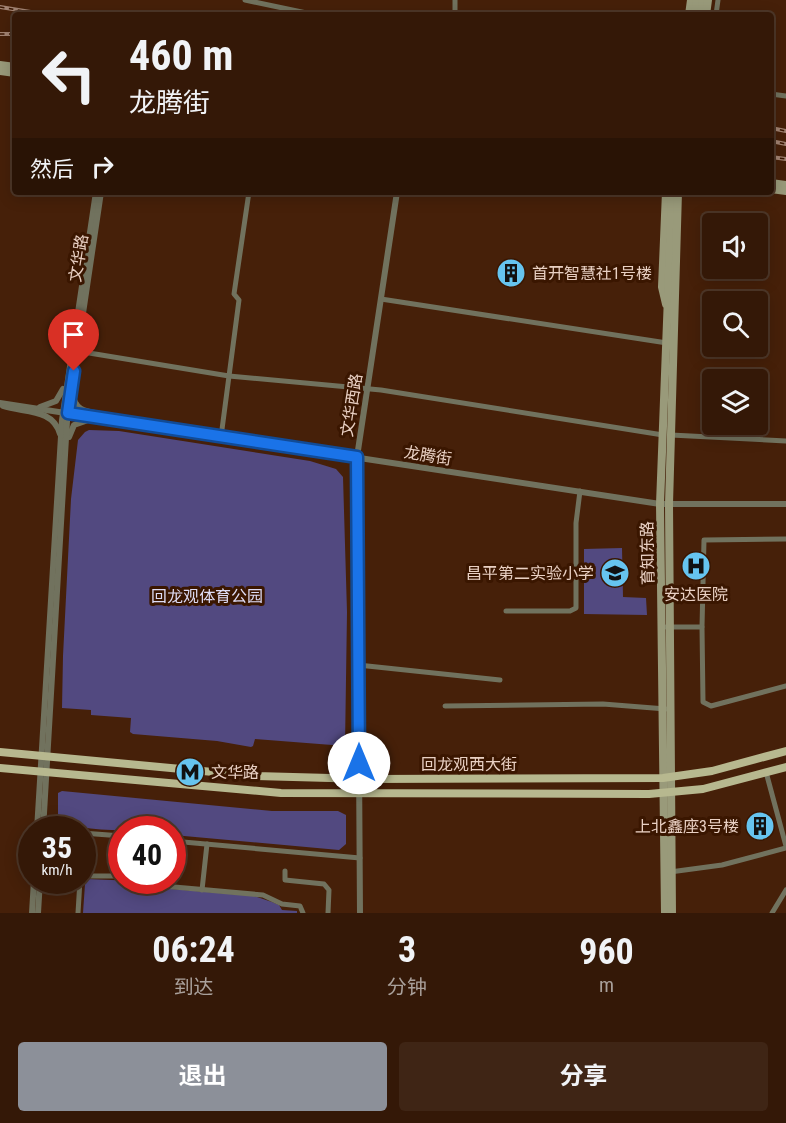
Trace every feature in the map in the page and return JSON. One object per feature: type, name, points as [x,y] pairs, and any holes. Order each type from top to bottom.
[{"type":"main road","points":[[666,195],[662,287],[671,314]]},
{"type":"main road","name":"育知东路","points":[[667,435],[667,343],[671,314],[672,195]]},
{"type":"main road","name":"育知东路","points":[[672,913],[668,872],[665,504],[671,314],[678,195]]},
{"type":"main road","points":[[671,314],[679,288],[683,195]]},
{"type":"main road","name":"回龙观西大街","points":[[0,752],[256,776],[359,779],[667,778],[701,773],[786,751]]},
{"type":"main road","name":"回龙观西大街","points":[[0,768],[272,793],[667,794],[703,789],[786,767]]},
{"type":"main road","points":[[701,773],[694,782],[697,787],[703,789]]},
{"type":"main road","points":[[639,778],[647,786],[645,792],[639,794]]},
{"type":"main road","name":"育知东路","points":[[664,913],[668,872]]},
{"type":"street","points":[[245,0],[302,12]]},
{"type":"street","name":"文华路","points":[[44,756],[60,448],[96,195]]},
{"type":"street","name":"文华路","points":[[74,351],[100,195]]},
{"type":"street","points":[[221,437],[239,300],[234,294],[249,195]]},
{"type":"street","name":"文华西路","points":[[360,913],[357,457],[398,195]]},
{"type":"street","points":[[381,299],[667,343]]},
{"type":"street","points":[[74,351],[229,376],[367,389],[667,435],[786,441]]},
{"type":"street","points":[[25,407],[48,406],[60,398],[74,351]]},
{"type":"street","points":[[74,351],[73,393],[76,405],[85,411],[126,422]]},
{"type":"street","points":[[0,404],[14,410],[52,418],[59,431],[60,448]]},
{"type":"street","name":"龙腾街","points":[[0,404],[665,504],[786,504]]},
{"type":"street","name":"文华路","points":[[38,816],[63,482],[65,413]]},
{"type":"street","points":[[63,482],[69,434],[73,427],[85,419],[112,420]]},
{"type":"street","points":[[506,611],[570,611],[576,608],[576,523],[580,491]]},
{"type":"street","points":[[786,539],[704,540],[703,702],[711,706],[786,686]]},
{"type":"street","points":[[666,627],[702,627]]},
{"type":"street","points":[[358,665],[500,680]]},
{"type":"street","points":[[445,705],[603,704],[667,709]]},
{"type":"street","name":"文华路","points":[[43,772],[44,816]]},
{"type":"street","points":[[668,872],[722,865],[786,847],[766,772]]},
{"type":"street","points":[[186,842],[360,858]]},
{"type":"street","points":[[202,890],[207,844]]},
{"type":"street","points":[[285,871],[285,880],[324,884],[329,890],[328,913]]},
{"type":"street","points":[[186,888],[263,895],[282,904],[300,906],[303,913]]},
{"type":"street","points":[[772,913],[786,890]]},
{"type":"street","points":[[32,913],[33,894]]},
{"type":"street","points":[[38,913],[39,894]]},
{"type":"street","points":[[78,913],[79,894]]},
{"type":"green space","name":"回龙观体育公园","points":[[89,430],[119,431],[310,461],[336,469],[343,477],[347,612],[345,746],[255,739],[251,747],[217,741],[133,734],[130,732],[131,718],[91,715],[91,710],[62,708],[71,499],[78,440]]},
{"type":"green space","points":[[622,548],[623,597],[646,598],[647,615],[584,614],[584,549]]},
{"type":"green space","points":[[62,791],[272,811],[338,811],[346,815],[346,844],[339,850],[186,836],[186,816],[108,816],[108,830],[96,829],[96,816],[58,816],[58,793]]},
{"type":"green space","points":[[96,879],[108,880],[108,894],[186,894],[186,890],[254,896],[279,905],[282,910],[297,911],[297,913],[83,913],[84,894],[96,894]]},
{"type":"railway","points":[[0,7],[31,12]]},
{"type":"railway","points":[[0,34],[12,34]]},
{"type":"railway","points":[[774,129],[786,131]]},
{"type":"railway","points":[[774,142],[786,144]]},
{"type":"railway","points":[[774,157],[786,159]]},
{"type":"place","name":"首开智慧社1号楼","points":[[511,273]]},
{"type":"place","name":"安达医院","points":[[696,566]]},
{"type":"place","name":"昌平第二实验小学","points":[[615,573]]},
{"type":"place","name":"文华路","points":[[190,772]]},
{"type":"place","name":"上北鑫座3号楼","points":[[760,826]]},
{"type":"route","points":[[74,371],[68,413],[357,457],[359,763]]}]
